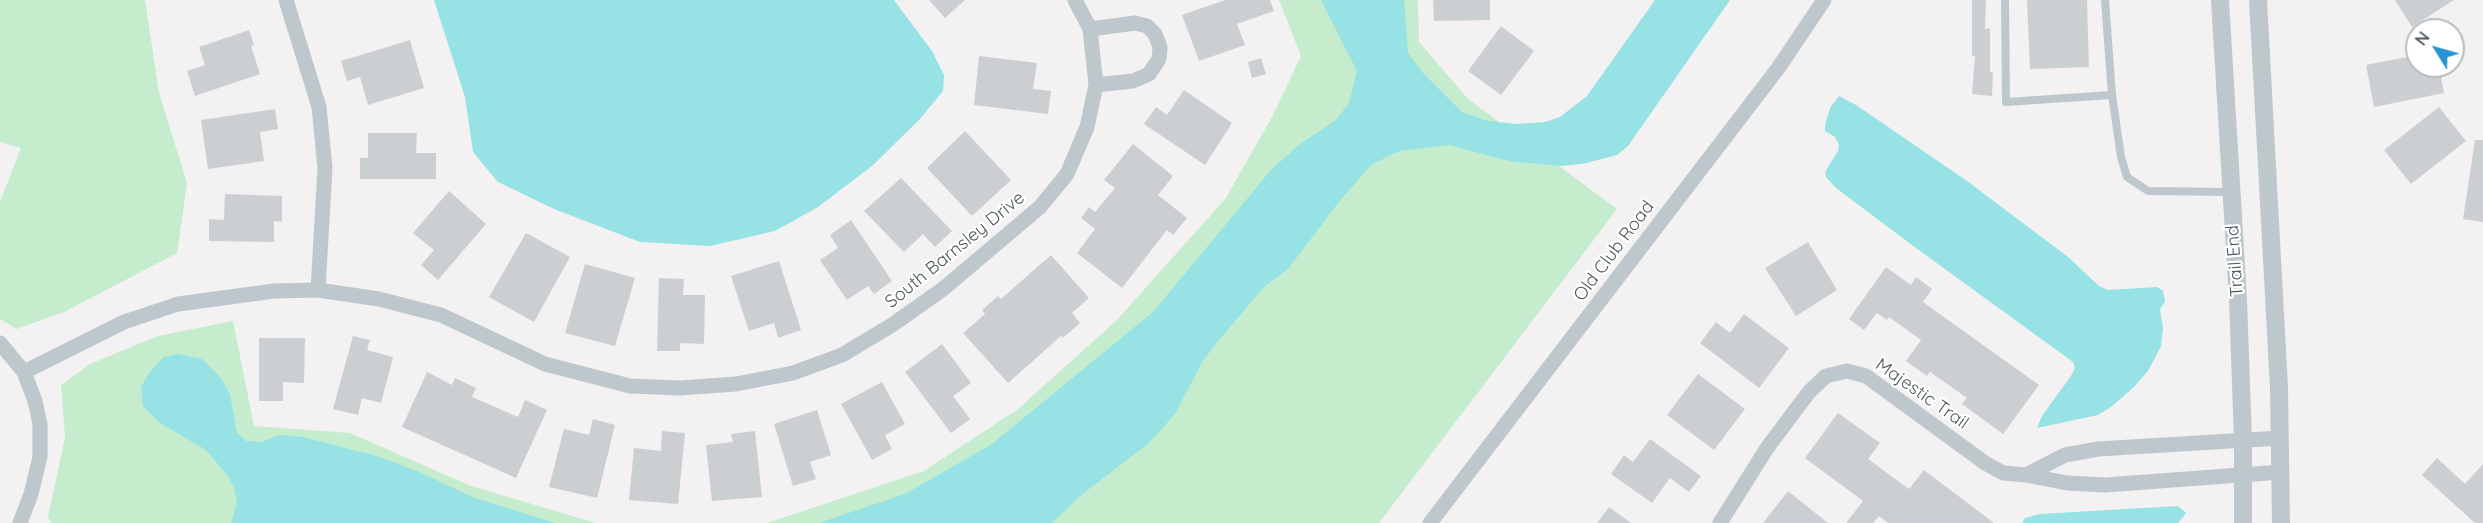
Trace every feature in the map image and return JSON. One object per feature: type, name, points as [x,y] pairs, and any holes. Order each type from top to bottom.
[{"type":"street","points":[[286,0],[319,107],[325,168],[318,290]]},
{"type":"street","points":[[1075,0],[1090,29],[1095,85],[1133,81],[1149,74],[1159,59],[1160,47],[1155,34],[1147,26],[1135,23],[1090,29]]},
{"type":"street","name":"Old Club Road","points":[[1430,523],[1779,68],[1824,0]]},
{"type":"street","name":"Trail End","points":[[2220,0],[2238,300],[2243,440],[2243,523]]},
{"type":"street","name":"Trail End","points":[[2258,0],[2280,438],[2281,523]]},
{"type":"street","name":"South Barnsley Drive","points":[[24,372],[124,322],[178,304],[263,292],[318,290],[379,299],[441,315],[545,364],[630,386],[680,388],[736,384],[793,373],[842,355],[892,326],[943,289],[1040,207],[1067,174],[1087,127],[1095,85]]},
{"type":"street","points":[[0,344],[24,372],[35,401],[40,424],[40,457],[31,494],[20,523]]},
{"type":"street","name":"Majestic Trail","points":[[1720,523],[1767,447],[1809,392],[1826,376],[1847,371],[1866,376],[2004,473],[2067,483],[2105,485],[2281,472]]},
{"type":"street","points":[[2026,475],[2065,455],[2098,449],[2280,438]]},
{"type":"lane","points":[[2005,0],[2006,102],[2112,95]]},
{"type":"lane","points":[[2105,0],[2112,95],[2121,157],[2127,177],[2148,191],[2230,192]]},
{"type":"green space","points":[[0,0],[145,0],[159,93],[187,183],[177,253],[64,312],[17,329],[0,319],[0,202],[21,148],[0,142]]},
{"type":"green space","points":[[1279,0],[1418,0],[1419,42],[1468,99],[1617,209],[1379,523],[767,523],[924,471],[1018,409],[1117,320],[1226,198],[1273,115],[1301,56]]},
{"type":"green space","points":[[233,321],[254,426],[350,433],[471,486],[596,523],[51,523],[48,517],[65,437],[61,385],[90,364],[158,336]]},
{"type":"water","points":[[434,0],[894,0],[932,51],[944,75],[943,91],[919,120],[872,166],[818,207],[775,231],[710,246],[640,242],[554,209],[498,182],[473,152],[465,97]]},
{"type":"water","points":[[1321,0],[1404,0],[1408,53],[1423,73],[1462,112],[1488,121],[1517,124],[1545,122],[1560,117],[1587,96],[1655,0],[1730,0],[1628,146],[1617,155],[1582,164],[1560,166],[1509,161],[1449,145],[1399,151],[1371,165],[1338,203],[1288,269],[1264,287],[1218,341],[1202,362],[1176,412],[1160,431],[1149,443],[1081,495],[1052,523],[819,523],[905,494],[992,444],[1153,312],[1271,170],[1299,145],[1336,120],[1349,103],[1357,71]]},
{"type":"water","points":[[1839,96],[1856,105],[1967,181],[2068,257],[2099,286],[2108,290],[2157,287],[2163,291],[2165,302],[2160,309],[2163,328],[2161,346],[2148,371],[2134,387],[2098,415],[2037,428],[2042,416],[2071,376],[2075,368],[2073,362],[1916,248],[1836,188],[1826,177],[1825,172],[1838,151],[1839,145],[1835,137],[1825,131],[1825,125],[1830,108]]},
{"type":"water","points":[[177,354],[202,359],[221,378],[230,395],[237,433],[246,441],[262,442],[279,435],[303,437],[380,457],[422,473],[472,497],[555,523],[231,523],[237,502],[234,487],[228,476],[206,450],[160,423],[143,406],[141,387],[150,372],[164,357]]},
{"type":"water","points":[[2178,506],[2186,513],[2178,523],[2022,523],[2025,518],[2040,514]]},
{"type":"building","points":[[929,0],[965,0],[945,18]]},
{"type":"building","points":[[1225,0],[1270,0],[1274,11],[1237,24],[1245,45],[1199,61],[1182,15]]},
{"type":"building","points":[[1433,0],[1490,0],[1490,20],[1434,21]]},
{"type":"building","points":[[1972,0],[1986,0],[1985,29],[1990,28],[1992,96],[1972,94],[1975,56],[1972,56]]},
{"type":"building","points":[[2027,0],[2087,0],[2089,67],[2030,69]]},
{"type":"building","points":[[2395,0],[2454,0],[2426,18],[2406,18]]},
{"type":"building","points":[[1501,26],[1534,51],[1501,95],[1468,71]]},
{"type":"building","points":[[249,30],[254,45],[251,46],[260,74],[195,96],[187,71],[205,65],[199,47]]},
{"type":"building","points":[[410,40],[424,88],[368,105],[360,77],[347,81],[341,61]]},
{"type":"building","points":[[979,56],[1037,63],[1033,89],[1051,91],[1048,114],[974,105]]},
{"type":"building","points":[[2405,57],[2405,78],[2441,78],[2444,93],[2374,107],[2366,65]]},
{"type":"building","points":[[1261,58],[1266,74],[1252,78],[1248,62]]},
{"type":"building","points":[[1184,90],[1232,123],[1205,165],[1144,124],[1156,107],[1167,115]]},
{"type":"building","points":[[2439,107],[2466,141],[2411,184],[2384,150]]},
{"type":"building","points":[[275,109],[278,129],[260,132],[264,161],[208,169],[201,120]]},
{"type":"building","points":[[965,131],[1011,180],[972,216],[927,168]]},
{"type":"building","points":[[368,133],[417,133],[416,153],[436,153],[436,179],[360,179],[360,158],[368,158]]},
{"type":"building","points":[[2475,140],[2483,140],[2483,222],[2463,219]]},
{"type":"building","points":[[1133,144],[1173,176],[1158,195],[1187,218],[1173,235],[1167,230],[1122,288],[1077,253],[1095,229],[1081,218],[1089,207],[1095,212],[1115,188],[1104,180]]},
{"type":"building","points":[[901,178],[952,231],[935,247],[923,234],[904,252],[864,211]]},
{"type":"building","points":[[449,191],[486,224],[438,280],[421,265],[434,250],[413,233]]},
{"type":"building","points":[[225,194],[282,196],[282,222],[274,221],[274,242],[209,241],[209,219],[224,220]]},
{"type":"building","points":[[851,220],[892,281],[874,294],[868,286],[847,300],[820,260],[838,248],[830,235]]},
{"type":"building","points":[[526,233],[570,257],[534,322],[489,297]]},
{"type":"building","points":[[1808,242],[1837,290],[1796,316],[1765,268]]},
{"type":"building","points":[[1051,255],[1089,298],[1072,313],[1080,323],[1063,338],[1061,336],[1008,383],[963,333],[985,314],[982,310],[998,296],[1001,299]]},
{"type":"building","points":[[779,261],[801,330],[778,338],[774,323],[749,331],[731,276]]},
{"type":"building","points":[[585,264],[635,278],[615,346],[565,333]]},
{"type":"building","points":[[1886,267],[1911,285],[1916,277],[1932,289],[1923,302],[2039,385],[2003,434],[1962,404],[1967,398],[1930,372],[1927,376],[1906,361],[1921,340],[1889,317],[1887,320],[1877,313],[1864,330],[1849,319]]},
{"type":"building","points":[[659,278],[684,279],[683,295],[705,295],[704,344],[680,343],[680,351],[657,351]]},
{"type":"building","points":[[1744,314],[1789,348],[1759,388],[1700,343],[1716,322],[1730,333]]},
{"type":"building","points":[[353,336],[370,340],[367,350],[393,357],[381,403],[362,398],[358,415],[333,409]]},
{"type":"building","points":[[259,338],[305,338],[304,383],[283,382],[283,401],[259,401]]},
{"type":"building","points":[[942,344],[971,383],[953,396],[970,419],[951,433],[905,372]]},
{"type":"building","points":[[427,372],[452,385],[455,378],[476,388],[472,397],[518,417],[525,400],[547,410],[516,478],[402,427]]},
{"type":"building","points":[[1698,374],[1745,409],[1714,450],[1667,415]]},
{"type":"building","points":[[882,382],[905,424],[885,435],[892,449],[872,460],[841,404]]},
{"type":"building","points":[[817,410],[831,455],[810,462],[816,479],[793,486],[774,424]]},
{"type":"building","points":[[1838,413],[1880,443],[1868,459],[1909,489],[1924,470],[1994,523],[1888,523],[1879,516],[1873,523],[1846,523],[1863,501],[1805,458]]},
{"type":"building","points":[[593,419],[615,425],[597,498],[549,487],[564,429],[589,435]]},
{"type":"building","points":[[662,431],[685,433],[678,504],[629,500],[634,448],[661,451]]},
{"type":"building","points":[[755,431],[762,497],[712,501],[706,445],[733,442],[731,434]]},
{"type":"building","points":[[1650,439],[1701,476],[1689,492],[1670,478],[1652,503],[1611,474],[1624,455],[1633,462]]},
{"type":"building","points":[[2437,458],[2465,484],[2483,464],[2483,523],[2475,523],[2422,475]]},
{"type":"building","points":[[1788,491],[1828,523],[1763,523]]},
{"type":"building","points":[[1609,507],[1631,523],[1597,523]]}]
